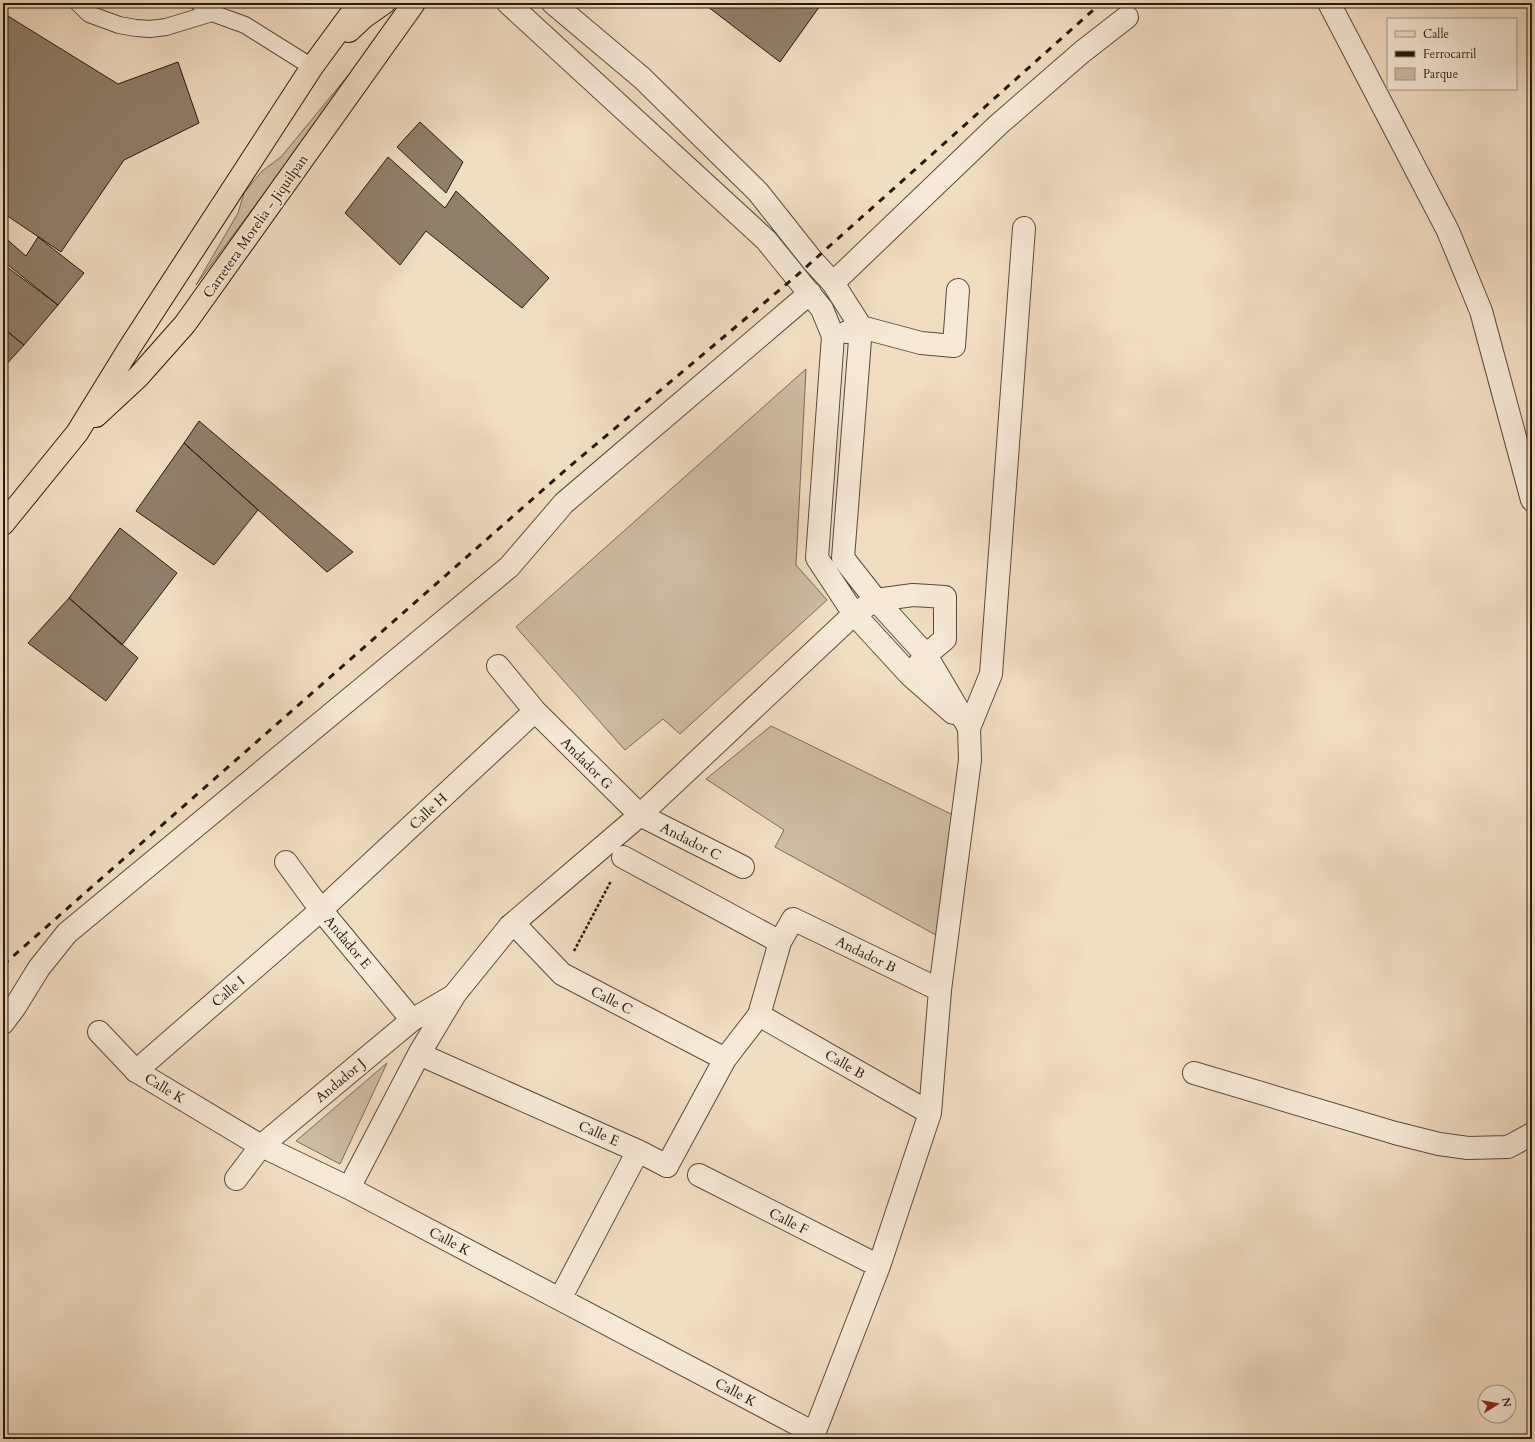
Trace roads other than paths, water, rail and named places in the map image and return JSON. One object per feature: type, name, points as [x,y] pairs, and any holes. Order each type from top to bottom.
[{"type":"main road","name":"Carretera Morelia - Jiquilpan","points":[[3,524],[77,432],[130,347],[312,67],[359,3]]},
{"type":"main road","points":[[312,67],[364,17],[384,3]]},
{"type":"main road","name":"Carretera Morelia - Jiquilpan","points":[[77,432],[138,377],[185,324],[414,3]]},
{"type":"street","points":[[508,3],[766,240],[822,309],[833,336],[817,558],[854,614],[910,675],[969,728]]},
{"type":"street","points":[[553,3],[642,78],[758,192],[812,260],[833,283],[861,327],[843,558],[876,600],[926,655],[969,728]]},
{"type":"street","points":[[1329,3],[1448,231],[1481,312],[1532,500]]},
{"type":"street","points":[[833,283],[998,125],[1082,52],[1127,17]]},
{"type":"street","points":[[813,1436],[878,1266],[930,1113],[940,990],[970,760],[969,728],[991,674],[1024,228]]},
{"type":"street","points":[[833,336],[861,327],[921,343],[954,346],[958,290]]},
{"type":"street","points":[[3,1023],[39,968],[67,933],[510,567],[564,503],[810,293]]},
{"type":"street","points":[[349,1188],[419,1054],[455,994],[510,926],[640,815],[854,614],[876,600],[913,595],[945,597],[945,639],[926,655],[910,675]]},
{"type":"street","name":"Andador G","points":[[498,666],[535,711],[640,815]]},
{"type":"street","name":"Calle H","points":[[321,910],[535,711]]},
{"type":"street","name":"Andador C","points":[[640,815],[743,867]]},
{"type":"street","points":[[623,857],[780,942],[759,1015]]},
{"type":"street","name":"Andador E","points":[[286,862],[321,910],[412,1020]]},
{"type":"street","name":"Calle I","points":[[136,1071],[321,910]]},
{"type":"street","name":"Andador B","points":[[780,942],[793,919],[940,990]]},
{"type":"street","name":"Calle C","points":[[510,926],[520,930],[562,974],[725,1059]]},
{"type":"street","name":"Andador J","points":[[236,1179],[261,1146],[412,1020],[455,994]]},
{"type":"street","name":"Calle E","points":[[419,1054],[638,1151],[668,1166],[725,1059],[759,1015]]},
{"type":"street","name":"Calle B","points":[[759,1015],[930,1113]]},
{"type":"street","name":"Calle K","points":[[99,1032],[136,1071],[261,1146],[349,1188],[560,1299],[813,1436]]},
{"type":"street","points":[[1194,1073],[1395,1133],[1439,1144],[1468,1148],[1508,1147],[1532,1134]]},
{"type":"street","points":[[560,1299],[638,1151]]},
{"type":"street","name":"Calle F","points":[[699,1176],[878,1266]]},
{"type":"lane","points":[[78,3],[89,14],[119,25],[136,28],[150,29],[166,27],[212,13]]},
{"type":"lane","points":[[199,3],[212,13],[245,25],[312,67]]},
{"type":"railway","points":[[3,965],[569,467],[795,277],[1101,3]]}]
